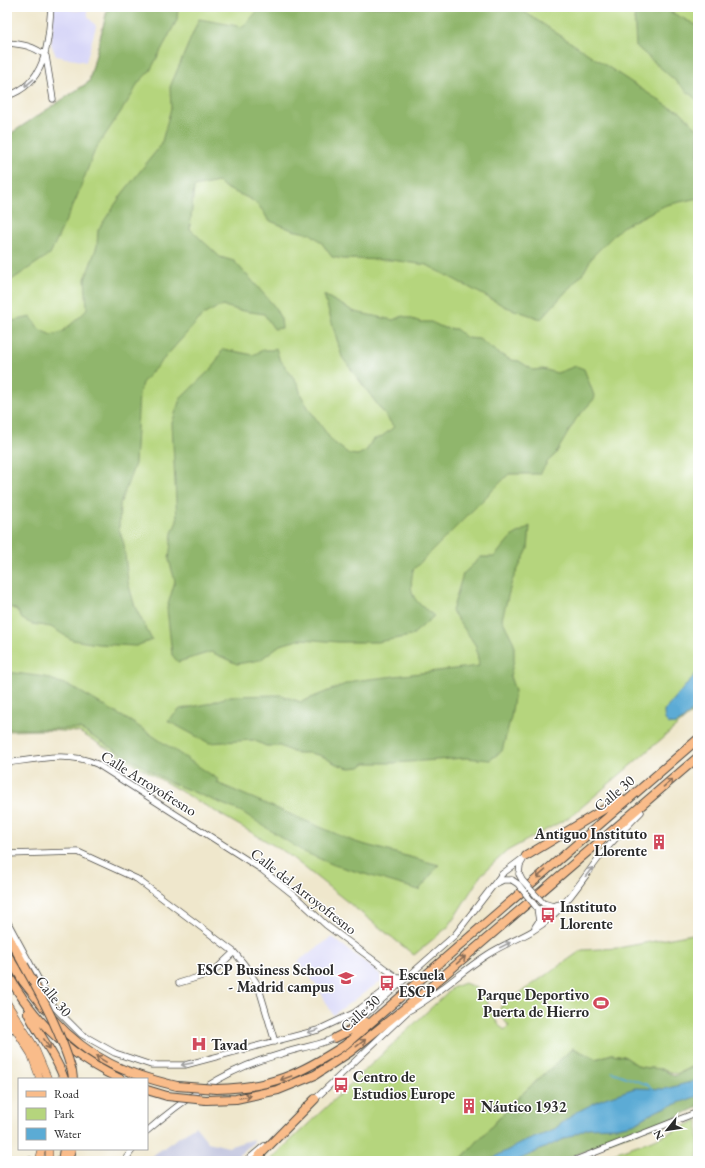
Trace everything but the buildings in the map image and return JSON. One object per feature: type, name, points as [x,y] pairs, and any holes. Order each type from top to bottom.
[{"type":"highway","name":"Calle 30","points":[[148,1079],[177,1086],[216,1089],[255,1087],[292,1076],[310,1067],[345,1045],[375,1017],[698,740]]},
{"type":"highway","name":"Calle 30","points":[[148,1090],[167,1096],[206,1100],[236,1099],[263,1094],[296,1084],[315,1075],[350,1052],[421,995],[698,757]]},
{"type":"highway","points":[[526,856],[616,804],[655,771],[674,761]]},
{"type":"highway","points":[[641,812],[654,794]]},
{"type":"highway","points":[[7,934],[50,1012],[64,1043],[73,1075]]},
{"type":"highway","name":"Calle 30","points":[[7,954],[23,980],[54,1020],[72,1038],[101,1060],[144,1078]]},
{"type":"highway","name":"Calle 30","points":[[7,973],[21,998],[32,1012],[67,1048],[99,1070],[118,1078]]},
{"type":"highway","points":[[408,1011],[421,995]]},
{"type":"highway","points":[[21,998],[29,1015],[61,1069],[64,1078]]},
{"type":"highway","points":[[335,1038],[375,1017]]},
{"type":"highway","points":[[254,1161],[315,1099]]},
{"type":"highway","points":[[62,1161],[64,1150]]},
{"type":"highway","points":[[68,1161],[71,1150]]},
{"type":"main road","points":[[7,1003],[34,1046],[48,1078]]},
{"type":"main road","points":[[7,1016],[31,1054],[40,1078]]},
{"type":"main road","points":[[39,1161],[42,1150]]},
{"type":"main road","points":[[49,1151],[49,1161]]},
{"type":"street","points":[[51,7],[46,56],[53,99]]},
{"type":"street","points":[[7,43],[22,44],[39,51],[46,56]]},
{"type":"street","points":[[7,96],[17,93],[34,80],[46,56]]},
{"type":"street","name":"Calle Arroyofresno","points":[[7,763],[61,757],[88,759],[205,832]]},
{"type":"street","points":[[246,1161],[315,1099],[408,1011],[422,1004],[464,970],[489,954],[531,932],[549,919],[565,902],[616,837],[641,812]]},
{"type":"street","name":"Calle del Arroyofresno","points":[[205,832],[261,869],[295,896],[326,925],[399,979]]},
{"type":"street","points":[[7,854],[78,852],[137,879],[234,952],[258,985],[275,1042]]},
{"type":"street","points":[[526,856],[520,865],[519,874],[522,880],[543,903],[553,906],[565,902]]},
{"type":"street","points":[[148,1130],[180,1104],[228,1073],[261,1060],[335,1038],[361,1018],[455,935],[502,874],[526,856]]},
{"type":"street","points":[[489,889],[503,880],[512,880],[518,884],[537,908],[539,921],[531,932]]},
{"type":"street","points":[[7,921],[53,1006],[81,1034],[115,1053],[151,1065],[185,1065],[275,1042],[333,1025],[354,1013],[383,992]]},
{"type":"street","points":[[179,983],[212,973],[234,952]]},
{"type":"street","name":"Calle del Arroyofresno","points":[[387,971],[393,982]]},
{"type":"street","points":[[361,1018],[393,982],[410,974]]},
{"type":"street","points":[[7,1033],[14,1027]]},
{"type":"street","points":[[573,1161],[698,1112]]},
{"type":"street","points":[[124,1161],[131,1151]]},
{"type":"shaded area","points":[[54,7],[77,11],[86,9],[89,18],[96,26],[86,62],[56,56],[51,44]]},
{"type":"shaded area","name":"ESCP Business School - Madrid campus","points":[[332,937],[380,974],[381,981],[333,1015],[319,989],[298,961]]},
{"type":"shaded area","points":[[195,1126],[208,1142],[228,1147],[253,1139],[254,1142],[232,1161],[150,1161],[149,1158]]},
{"type":"green space","points":[[108,7],[698,7],[698,708],[570,817],[507,851],[481,875],[449,926],[414,955],[285,852],[79,732],[44,730],[7,731],[7,136],[89,82]]},
{"type":"green space","points":[[108,7],[178,7],[177,20],[150,71],[138,83],[132,95],[95,150],[76,199],[50,254],[7,283],[7,136],[89,82]]},
{"type":"green space","points":[[261,7],[517,7],[669,107],[680,111],[698,130],[698,198],[666,205],[622,227],[592,257],[584,272],[541,319],[506,307],[427,265],[391,260],[343,259],[332,257],[321,242],[311,234],[292,230],[268,220],[257,204],[218,182],[194,187],[190,229],[220,257],[234,261],[274,306],[281,319],[282,328],[274,329],[264,314],[224,306],[216,308],[203,315],[142,383],[139,394],[135,464],[120,504],[119,529],[124,544],[128,582],[135,607],[152,640],[136,646],[98,644],[72,640],[51,627],[32,624],[22,619],[17,610],[7,606],[7,324],[8,322],[31,317],[39,329],[51,335],[62,332],[83,314],[87,308],[85,279],[97,246],[98,230],[122,194],[161,145],[171,108],[170,87],[199,19],[243,27]]},
{"type":"green space","points":[[636,7],[661,7],[698,26],[698,101],[636,46],[634,11]]},
{"type":"green space","points":[[324,295],[355,312],[393,320],[403,316],[421,322],[431,322],[444,328],[456,329],[467,338],[479,339],[498,353],[511,360],[519,361],[533,370],[543,369],[557,373],[576,366],[584,369],[595,398],[576,419],[555,455],[548,461],[540,474],[509,474],[413,570],[411,586],[414,597],[417,602],[434,616],[411,636],[377,642],[338,642],[302,639],[280,645],[260,660],[237,664],[211,652],[178,662],[172,655],[167,608],[175,581],[169,560],[172,533],[177,521],[172,423],[180,399],[213,367],[223,349],[253,355],[263,350],[272,350],[276,348],[279,358],[298,384],[301,395],[309,409],[332,441],[349,454],[358,455],[367,450],[372,440],[381,437],[394,427],[342,357]]},
{"type":"green space","points":[[530,526],[528,549],[512,581],[502,619],[514,643],[514,660],[510,676],[515,691],[511,717],[502,751],[490,760],[465,758],[394,763],[365,763],[360,767],[349,768],[336,764],[322,756],[309,753],[295,753],[280,746],[266,746],[253,740],[209,743],[168,721],[180,709],[207,704],[230,696],[280,695],[301,702],[353,681],[479,666],[476,646],[452,611],[463,574],[481,557],[494,557],[511,537]]},
{"type":"green space","points":[[7,672],[45,677],[72,687],[135,724],[219,780],[217,783],[355,842],[439,865],[419,890],[334,865],[304,852],[242,812],[169,782],[80,729],[7,729]]},
{"type":"green space","points":[[698,933],[698,1064],[676,1074],[661,1069],[640,1067],[624,1056],[612,1054],[596,1059],[573,1048],[521,1095],[459,1161],[269,1161],[452,988],[464,983],[478,990],[485,999],[492,1015],[504,1030],[509,1026],[499,1014],[501,1006],[582,950],[618,948]]},
{"type":"green space","points":[[573,1048],[596,1059],[612,1054],[624,1056],[640,1067],[661,1069],[675,1076],[698,1064],[698,1107],[663,1123],[610,1141],[560,1161],[459,1161],[521,1095]]},
{"type":"green space","points":[[698,1120],[698,1161],[599,1161],[611,1154],[655,1139]]},
{"type":"water","points":[[698,671],[698,703],[680,722],[676,724],[668,723],[664,716],[664,711]]},
{"type":"water","points":[[698,1080],[698,1096],[659,1110],[633,1124],[617,1127],[588,1128],[516,1161],[487,1161],[521,1143],[552,1131],[575,1113],[602,1099],[635,1088],[665,1089]]},
{"type":"waterway","points":[[612,1072],[648,1085],[653,1089]]},
{"type":"place","name":"Antiguo Instituto Llorente","points":[[659,842]]},
{"type":"place","name":"Instituto Llorente","points":[[548,915]]},
{"type":"place","name":"ESCP Business School - Madrid campus","points":[[346,978]]},
{"type":"place","name":"Escuela ESCP","points":[[387,983]]},
{"type":"place","name":"Parque Deportivo Puerta de Hierro","points":[[601,1003]]},
{"type":"place","name":"Tavad","points":[[199,1044]]},
{"type":"place","name":"Centro de Estudios Europe","points":[[341,1085]]},
{"type":"place","name":"Náutico 1932","points":[[469,1106]]}]
